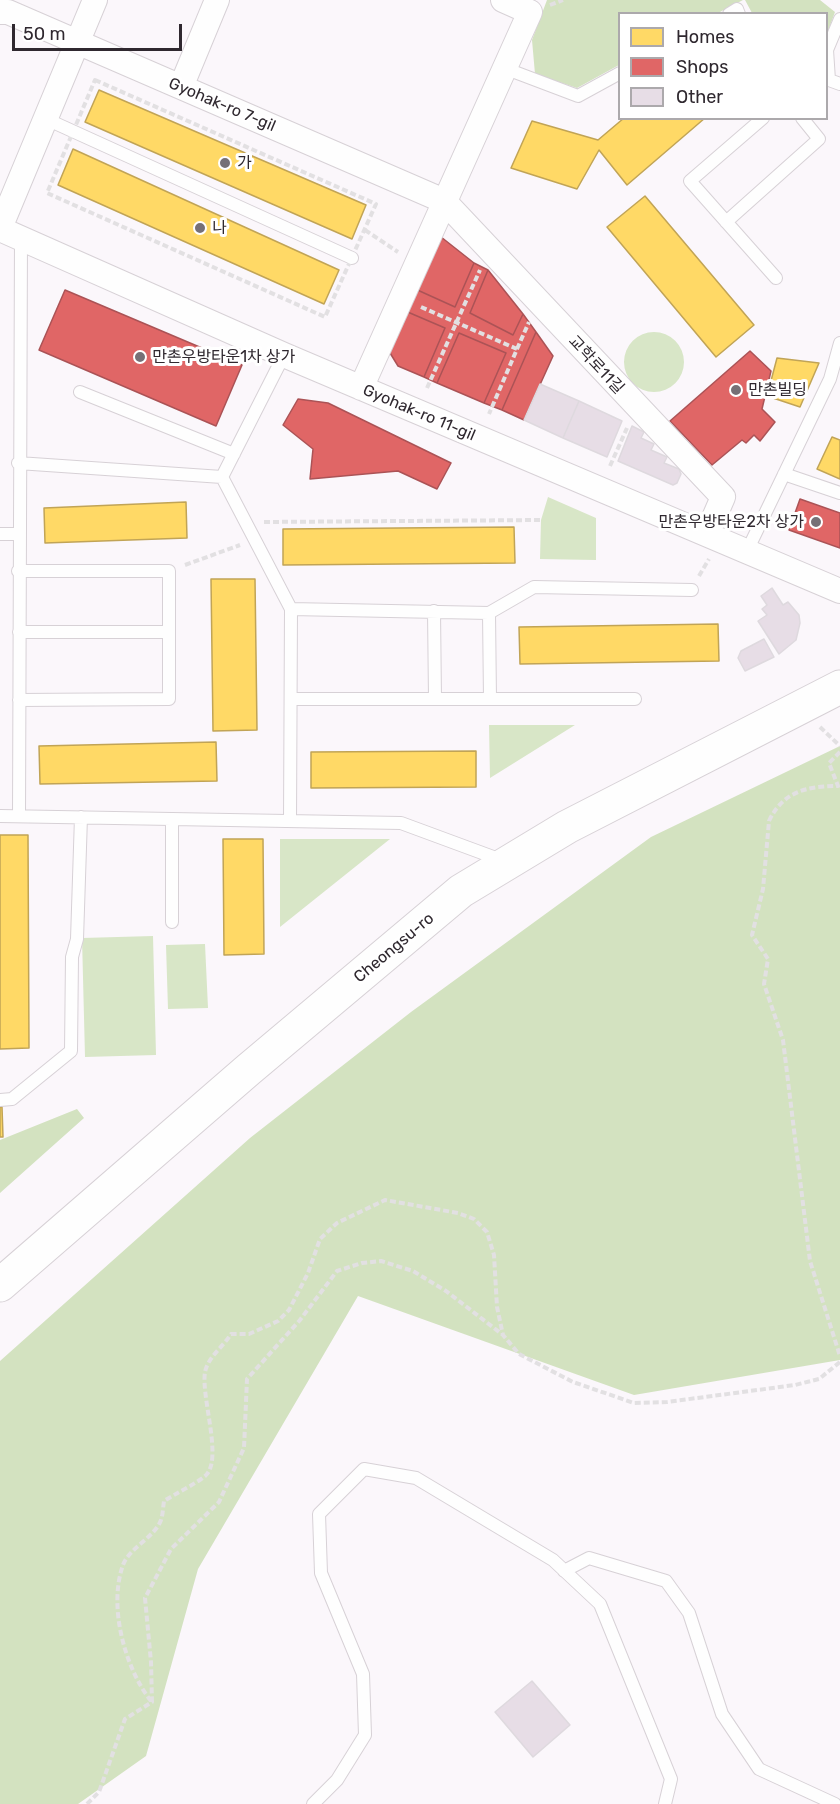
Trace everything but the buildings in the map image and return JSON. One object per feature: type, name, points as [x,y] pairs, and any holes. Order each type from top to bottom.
[{"type":"main road","name":"Cheongsu-ro","points":[[0,1285],[248,1070],[461,891],[567,827],[840,687]]},
{"type":"street","points":[[7,231],[46,119],[94,0]]},
{"type":"street","points":[[181,87],[217,0]]},
{"type":"street","points":[[362,388],[530,12],[503,0]]},
{"type":"street","name":"Gyohak-ro 7-gil","points":[[0,12],[8,12],[444,201]]},
{"type":"street","name":"교학로11길","points":[[444,201],[636,407],[723,496],[709,544]]},
{"type":"street","name":"Gyohak-ro 11-gil","points":[[7,231],[709,544],[747,551],[840,591]]},
{"type":"lane","points":[[828,46],[840,19]]},
{"type":"lane","points":[[504,68],[578,96],[618,74]]},
{"type":"lane","points":[[828,70],[829,80],[840,84]]},
{"type":"lane","points":[[46,119],[352,258]]},
{"type":"lane","points":[[761,120],[690,181],[776,278]]},
{"type":"lane","points":[[726,222],[819,139],[804,120]]},
{"type":"lane","points":[[7,231],[18,463],[19,816]]},
{"type":"lane","points":[[747,551],[784,474],[835,381],[840,343]]},
{"type":"lane","points":[[222,477],[284,355]]},
{"type":"lane","points":[[80,392],[234,454]]},
{"type":"lane","points":[[18,463],[222,477]]},
{"type":"lane","points":[[784,474],[840,493]]},
{"type":"lane","points":[[222,477],[291,609],[290,821]]},
{"type":"lane","points":[[0,534],[18,534]]},
{"type":"lane","points":[[18,571],[169,571],[170,632],[169,699],[19,700]]},
{"type":"lane","points":[[291,609],[489,613],[534,587],[692,590]]},
{"type":"lane","points":[[434,611],[435,699]]},
{"type":"lane","points":[[489,613],[490,699]]},
{"type":"lane","points":[[18,632],[170,632]]},
{"type":"lane","points":[[291,699],[635,699]]},
{"type":"lane","points":[[0,816],[401,823],[508,862]]},
{"type":"lane","points":[[0,1100],[12,1099],[71,1051],[72,957],[77,939],[81,818]]},
{"type":"lane","points":[[172,819],[172,922]]},
{"type":"lane","points":[[313,1804],[337,1780],[365,1735],[363,1674],[321,1574],[319,1514],[364,1468],[416,1478],[553,1560],[600,1604],[671,1779],[665,1804]]},
{"type":"lane","points":[[564,1571],[589,1558],[666,1581],[689,1613],[722,1714],[759,1769],[836,1802]]},
{"type":"path","points":[[365,230],[398,252]]},
{"type":"path","points":[[427,388],[489,250]]},
{"type":"path","points":[[401,298],[517,349],[489,414]]},
{"type":"path","points":[[610,466],[636,407]]},
{"type":"path","points":[[245,522],[541,520]]},
{"type":"path","points":[[169,571],[255,540]]},
{"type":"path","points":[[692,590],[709,544]]},
{"type":"path","points":[[840,752],[829,763],[838,786],[814,786],[801,790],[779,806],[769,821],[763,889],[752,934],[768,959],[764,984],[783,1040],[810,1261],[840,1356]]},
{"type":"path","points":[[152,1702],[136,1681],[120,1626],[118,1607],[123,1564],[161,1521],[164,1501],[207,1474],[214,1460],[207,1412],[205,1373],[208,1361],[231,1334],[249,1334],[278,1321],[289,1310],[308,1273],[320,1239],[337,1223],[385,1200],[416,1204],[474,1219],[487,1232],[494,1255],[497,1307],[503,1335]]},
{"type":"path","points":[[152,1702],[152,1662],[145,1598],[171,1549],[219,1502],[229,1481],[244,1448],[247,1379],[300,1320],[337,1271],[381,1261],[413,1271],[446,1291],[503,1335],[519,1354],[573,1382],[634,1403],[668,1402],[795,1385],[819,1379],[840,1362]]},
{"type":"path","points":[[87,1804],[99,1792],[125,1719],[152,1702]]},
{"type":"green space","points":[[547,0],[743,0],[720,12],[618,12],[618,66],[577,88],[535,74],[532,40]]},
{"type":"green space","points":[[745,0],[820,0],[835,12],[828,31],[828,12],[751,12]]},
{"type":"green space","points":[[648,332],[660,332],[671,337],[679,345],[684,362],[682,374],[671,387],[660,392],[648,392],[637,387],[629,379],[624,368],[624,356],[629,345],[637,337]]},
{"type":"green space","points":[[548,497],[596,518],[596,560],[540,559],[541,520]]},
{"type":"green space","points":[[489,725],[575,725],[490,778]]},
{"type":"green space","points":[[840,746],[840,1360],[634,1395],[358,1296],[198,1569],[146,1756],[78,1804],[0,1804],[0,1361],[250,1138],[411,1012],[651,837]]},
{"type":"green space","points":[[280,839],[390,839],[280,927]]},
{"type":"green space","points":[[153,936],[156,1055],[85,1057],[82,938]]},
{"type":"green space","points":[[205,944],[208,1008],[168,1009],[166,945]]},
{"type":"green space","points":[[77,1109],[84,1118],[0,1193],[0,1140]]},
{"type":"place","name":"가","points":[[225,163]]},
{"type":"place","name":"나","points":[[200,228]]},
{"type":"place","name":"만촌우방타운1차 상가","points":[[140,357]]},
{"type":"place","name":"만촌빌딩","points":[[736,390]]},
{"type":"place","name":"만촌우방타운2차 상가","points":[[816,522]]}]
